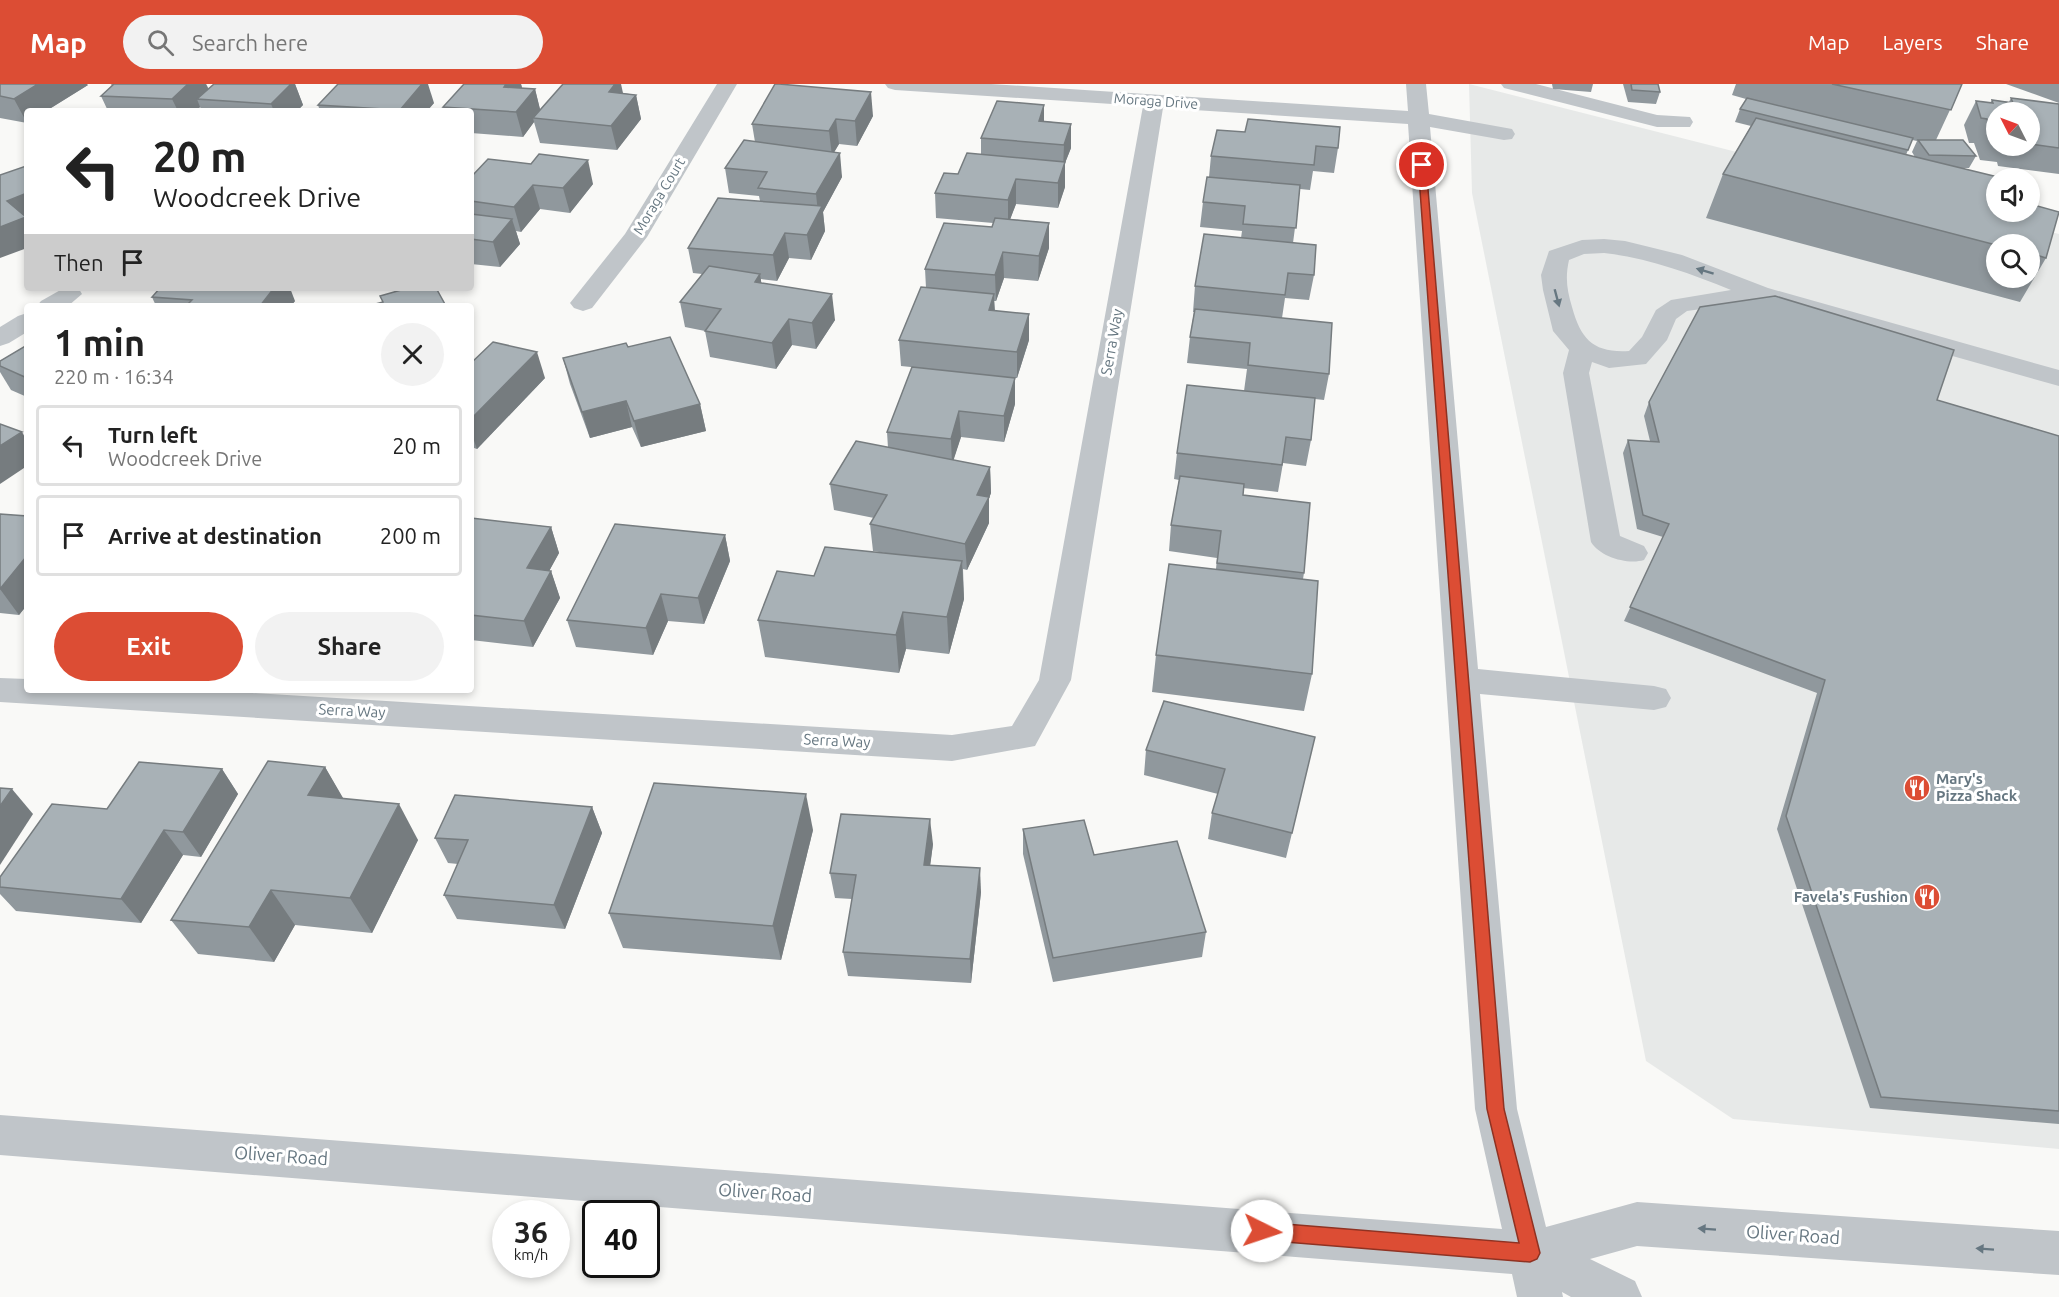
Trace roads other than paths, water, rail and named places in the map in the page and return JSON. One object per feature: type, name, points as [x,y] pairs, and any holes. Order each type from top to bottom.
[{"type":"street","name":"Moraga Court","points":[[583,303],[635,237],[727,84]]},
{"type":"street","name":"Moraga Drive","points":[[895,84],[1418,118],[1504,134]]},
{"type":"street","points":[[1416,84],[1496,1109],[1540,1297]]},
{"type":"street","points":[[1511,84],[1657,120],[1682,122]]},
{"type":"street","name":"Serra Way","points":[[49,693],[952,748],[1023,736],[1055,680],[1154,101]]},
{"type":"street","points":[[1759,293],[1680,305],[1665,315],[1654,340],[1637,358],[1609,360],[1582,349],[1566,331],[1553,275],[1558,256],[1584,247],[1611,245],[1722,276],[1759,293],[2059,378]]},
{"type":"street","points":[[0,338],[24,323]]},
{"type":"street","points":[[1582,349],[1576,374],[1606,542],[1633,553]]},
{"type":"street","points":[[1463,680],[1654,698]]},
{"type":"street","name":"Serra Way","points":[[0,690],[24,691]]},
{"type":"street","name":"Oliver Road","points":[[0,1135],[1530,1253],[1637,1224],[2059,1253]]},
{"type":"street","name":"Oliver Road","points":[[1530,1253],[1619,1297]]},
{"type":"place","name":"Mary's Pizza Shack","points":[[1917,788]]},
{"type":"place","name":"Favela's Fushion","points":[[1927,897]]}]
